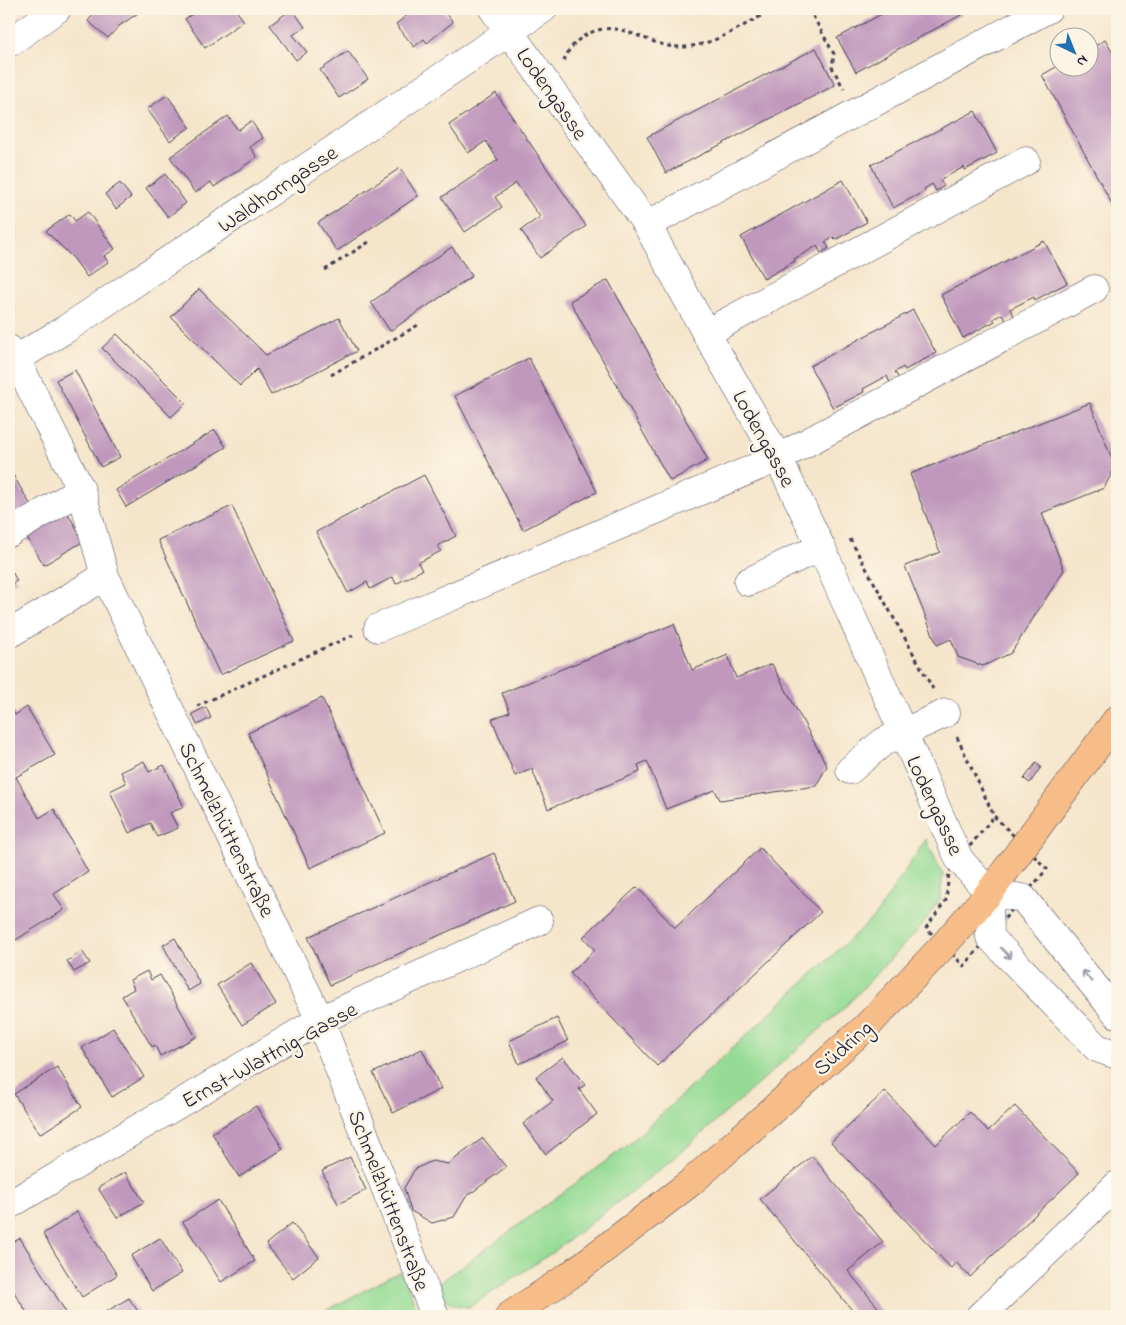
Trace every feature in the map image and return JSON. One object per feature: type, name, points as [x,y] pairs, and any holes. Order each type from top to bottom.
[{"type":"main road","name":"Südring","points":[[509,1316],[569,1276],[697,1176],[866,1027],[944,946],[989,893],[1117,719]]},
{"type":"street","points":[[9,44],[57,9]]},
{"type":"street","name":"Lodengasse","points":[[492,9],[647,225],[706,333],[778,458],[822,549],[959,859],[989,893]]},
{"type":"street","name":"Waldhorngasse","points":[[11,357],[66,329],[543,9]]},
{"type":"street","points":[[647,225],[1048,9]]},
{"type":"street","points":[[706,333],[1026,161]]},
{"type":"street","points":[[378,628],[778,458],[1094,289]]},
{"type":"street","name":"Schmelzhüttenstraße","points":[[11,357],[81,490],[105,576],[320,1020],[435,1316]]},
{"type":"street","points":[[9,533],[81,490]]},
{"type":"street","points":[[748,582],[801,556],[822,549]]},
{"type":"street","points":[[9,634],[105,576]]},
{"type":"street","points":[[850,770],[883,742],[946,714]]},
{"type":"street","points":[[1117,1014],[1023,898],[989,893],[990,937],[1096,1048],[1117,1055]]},
{"type":"street","name":"Ernst-Wlattnig-Gasse","points":[[9,1205],[320,1020],[539,921]]},
{"type":"street","points":[[980,1316],[1117,1185]]},
{"type":"path","points":[[552,92],[566,54],[577,40],[592,32],[614,29],[656,44],[681,48],[705,45],[768,13],[772,9]]},
{"type":"path","points":[[809,9],[834,54],[832,67],[856,112]]},
{"type":"path","points":[[325,270],[372,240]]},
{"type":"path","points":[[331,375],[420,324]]},
{"type":"path","points":[[846,533],[946,714],[994,816]]},
{"type":"path","points":[[174,717],[358,633],[378,628]]},
{"type":"green space","points":[[926,839],[943,875],[940,899],[921,927],[844,1008],[671,1161],[553,1252],[470,1307],[453,1304],[442,1295],[435,1286],[628,1145],[876,915]]},
{"type":"green space","points":[[401,1271],[420,1316],[316,1316]]},
{"type":"building","points":[[98,9],[103,11],[106,9],[144,9],[119,26],[108,38],[88,21]]},
{"type":"building","points":[[199,9],[235,9],[244,21],[205,48],[185,19]]},
{"type":"building","points":[[292,9],[305,27],[293,35],[307,52],[296,60],[270,25]]},
{"type":"building","points":[[415,9],[443,9],[453,22],[427,43],[424,39],[414,47],[396,24]]},
{"type":"building","points":[[891,9],[972,9],[856,72],[837,38]]},
{"type":"building","points":[[1105,40],[1117,60],[1117,213],[1042,75],[1048,72],[1048,78],[1098,78],[1098,44]]},
{"type":"building","points":[[816,48],[835,85],[666,173],[647,137]]},
{"type":"building","points":[[348,51],[368,79],[339,98],[320,70]]},
{"type":"building","points":[[496,93],[586,226],[540,258],[521,230],[540,217],[516,183],[495,197],[502,207],[465,232],[442,197],[498,160],[486,141],[468,153],[449,125]]},
{"type":"building","points":[[167,95],[190,127],[170,141],[147,109]]},
{"type":"building","points":[[975,111],[997,153],[965,170],[964,167],[940,180],[944,186],[936,191],[932,184],[924,189],[925,191],[893,208],[871,165]]},
{"type":"building","points":[[228,116],[238,130],[251,121],[263,138],[250,147],[257,157],[214,187],[211,182],[195,193],[170,157]]},
{"type":"building","points":[[400,168],[418,196],[337,251],[318,223]]},
{"type":"building","points":[[165,174],[186,203],[168,217],[146,188]]},
{"type":"building","points":[[843,180],[867,222],[835,240],[834,237],[825,242],[829,248],[821,253],[817,246],[764,279],[741,237]]},
{"type":"building","points":[[120,183],[131,197],[116,209],[105,194]]},
{"type":"building","points":[[88,212],[115,249],[104,256],[108,262],[87,277],[74,259],[46,231],[70,214],[75,221]]},
{"type":"building","points":[[1044,241],[1067,283],[1035,300],[1034,297],[1010,309],[1014,316],[1006,321],[1002,314],[993,319],[995,321],[963,338],[941,295]]},
{"type":"building","points":[[452,247],[472,276],[390,331],[371,302]]},
{"type":"building","points":[[608,280],[708,460],[670,481],[570,301]]},
{"type":"building","points":[[199,289],[266,355],[339,318],[357,351],[271,395],[257,369],[240,386],[171,317]]},
{"type":"building","points":[[913,310],[936,353],[905,370],[903,367],[895,372],[899,379],[890,383],[887,376],[863,389],[864,392],[833,408],[810,366]]},
{"type":"building","points":[[117,334],[186,403],[171,417],[102,348]]},
{"type":"building","points":[[529,358],[597,492],[523,530],[455,396]]},
{"type":"building","points":[[75,370],[120,457],[101,467],[56,380]]},
{"type":"building","points":[[1090,403],[1115,467],[1104,488],[1042,513],[1064,570],[1011,653],[983,666],[958,657],[951,639],[937,645],[905,566],[940,552],[910,474]]},
{"type":"building","points":[[215,430],[226,447],[126,507],[116,490]]},
{"type":"building","points":[[9,468],[33,509],[9,524]]},
{"type":"building","points":[[424,475],[456,536],[438,546],[441,551],[418,563],[422,570],[396,584],[393,577],[370,589],[367,582],[348,593],[316,532]]},
{"type":"building","points":[[232,506],[294,641],[220,675],[158,540]]},
{"type":"building","points":[[64,507],[84,541],[44,565],[23,531]]},
{"type":"building","points":[[9,566],[17,581],[9,585]]},
{"type":"building","points":[[674,624],[692,670],[728,655],[736,678],[772,664],[827,766],[816,786],[720,800],[715,790],[666,809],[647,761],[638,765],[640,772],[548,809],[532,769],[515,776],[492,719],[510,712],[502,693]]},
{"type":"building","points":[[322,698],[385,833],[310,868],[248,733]]},
{"type":"building","points":[[9,705],[15,715],[27,707],[55,755],[16,777],[39,818],[54,809],[88,872],[54,894],[64,910],[14,941],[9,931]]},
{"type":"building","points":[[206,707],[211,718],[197,725],[192,714]]},
{"type":"building","points":[[144,761],[149,772],[164,765],[184,807],[170,813],[178,828],[157,837],[150,823],[129,833],[110,791],[126,783],[121,772]]},
{"type":"building","points":[[1036,763],[1041,767],[1030,783],[1024,779]]},
{"type":"building","points":[[760,848],[821,912],[657,1066],[570,973],[595,950],[583,937],[637,887],[675,928]]},
{"type":"building","points":[[494,853],[515,901],[330,985],[308,937]]},
{"type":"building","points":[[175,938],[200,984],[188,991],[163,945]]},
{"type":"building","points":[[82,951],[90,963],[74,972],[67,961]]},
{"type":"building","points":[[251,963],[276,1004],[242,1025],[217,985]]},
{"type":"building","points":[[147,971],[151,980],[160,975],[196,1037],[160,1056],[155,1045],[152,1047],[122,996],[134,989],[130,980]]},
{"type":"building","points":[[557,1018],[568,1041],[519,1064],[509,1041]]},
{"type":"building","points":[[113,1028],[144,1077],[112,1097],[82,1048]]},
{"type":"building","points":[[422,1049],[441,1089],[393,1113],[373,1073]]},
{"type":"building","points":[[563,1057],[585,1085],[579,1089],[597,1114],[546,1154],[523,1124],[553,1101],[536,1077]]},
{"type":"building","points":[[57,1067],[82,1107],[40,1134],[14,1094]]},
{"type":"building","points":[[885,1091],[936,1145],[970,1112],[988,1131],[1015,1106],[1079,1173],[970,1277],[956,1262],[951,1268],[831,1142]]},
{"type":"building","points":[[256,1106],[283,1149],[239,1177],[212,1133]]},
{"type":"building","points":[[483,1138],[506,1167],[466,1197],[454,1217],[432,1223],[411,1211],[404,1188],[415,1169],[432,1161],[448,1164]]},
{"type":"building","points":[[812,1156],[883,1242],[848,1271],[885,1316],[857,1316],[760,1199]]},
{"type":"building","points":[[350,1157],[366,1190],[338,1204],[322,1171]]},
{"type":"building","points":[[125,1172],[144,1202],[117,1218],[98,1188]]},
{"type":"building","points":[[218,1200],[255,1261],[221,1282],[183,1222]]},
{"type":"building","points":[[77,1212],[117,1275],[82,1297],[43,1234]]},
{"type":"building","points":[[292,1223],[319,1257],[293,1278],[266,1244]]},
{"type":"building","points":[[20,1238],[67,1314],[63,1316],[29,1316],[9,1284],[9,1245]]},
{"type":"building","points":[[160,1238],[182,1273],[152,1291],[131,1256]]},
{"type":"building","points":[[129,1298],[141,1316],[99,1316]]}]
